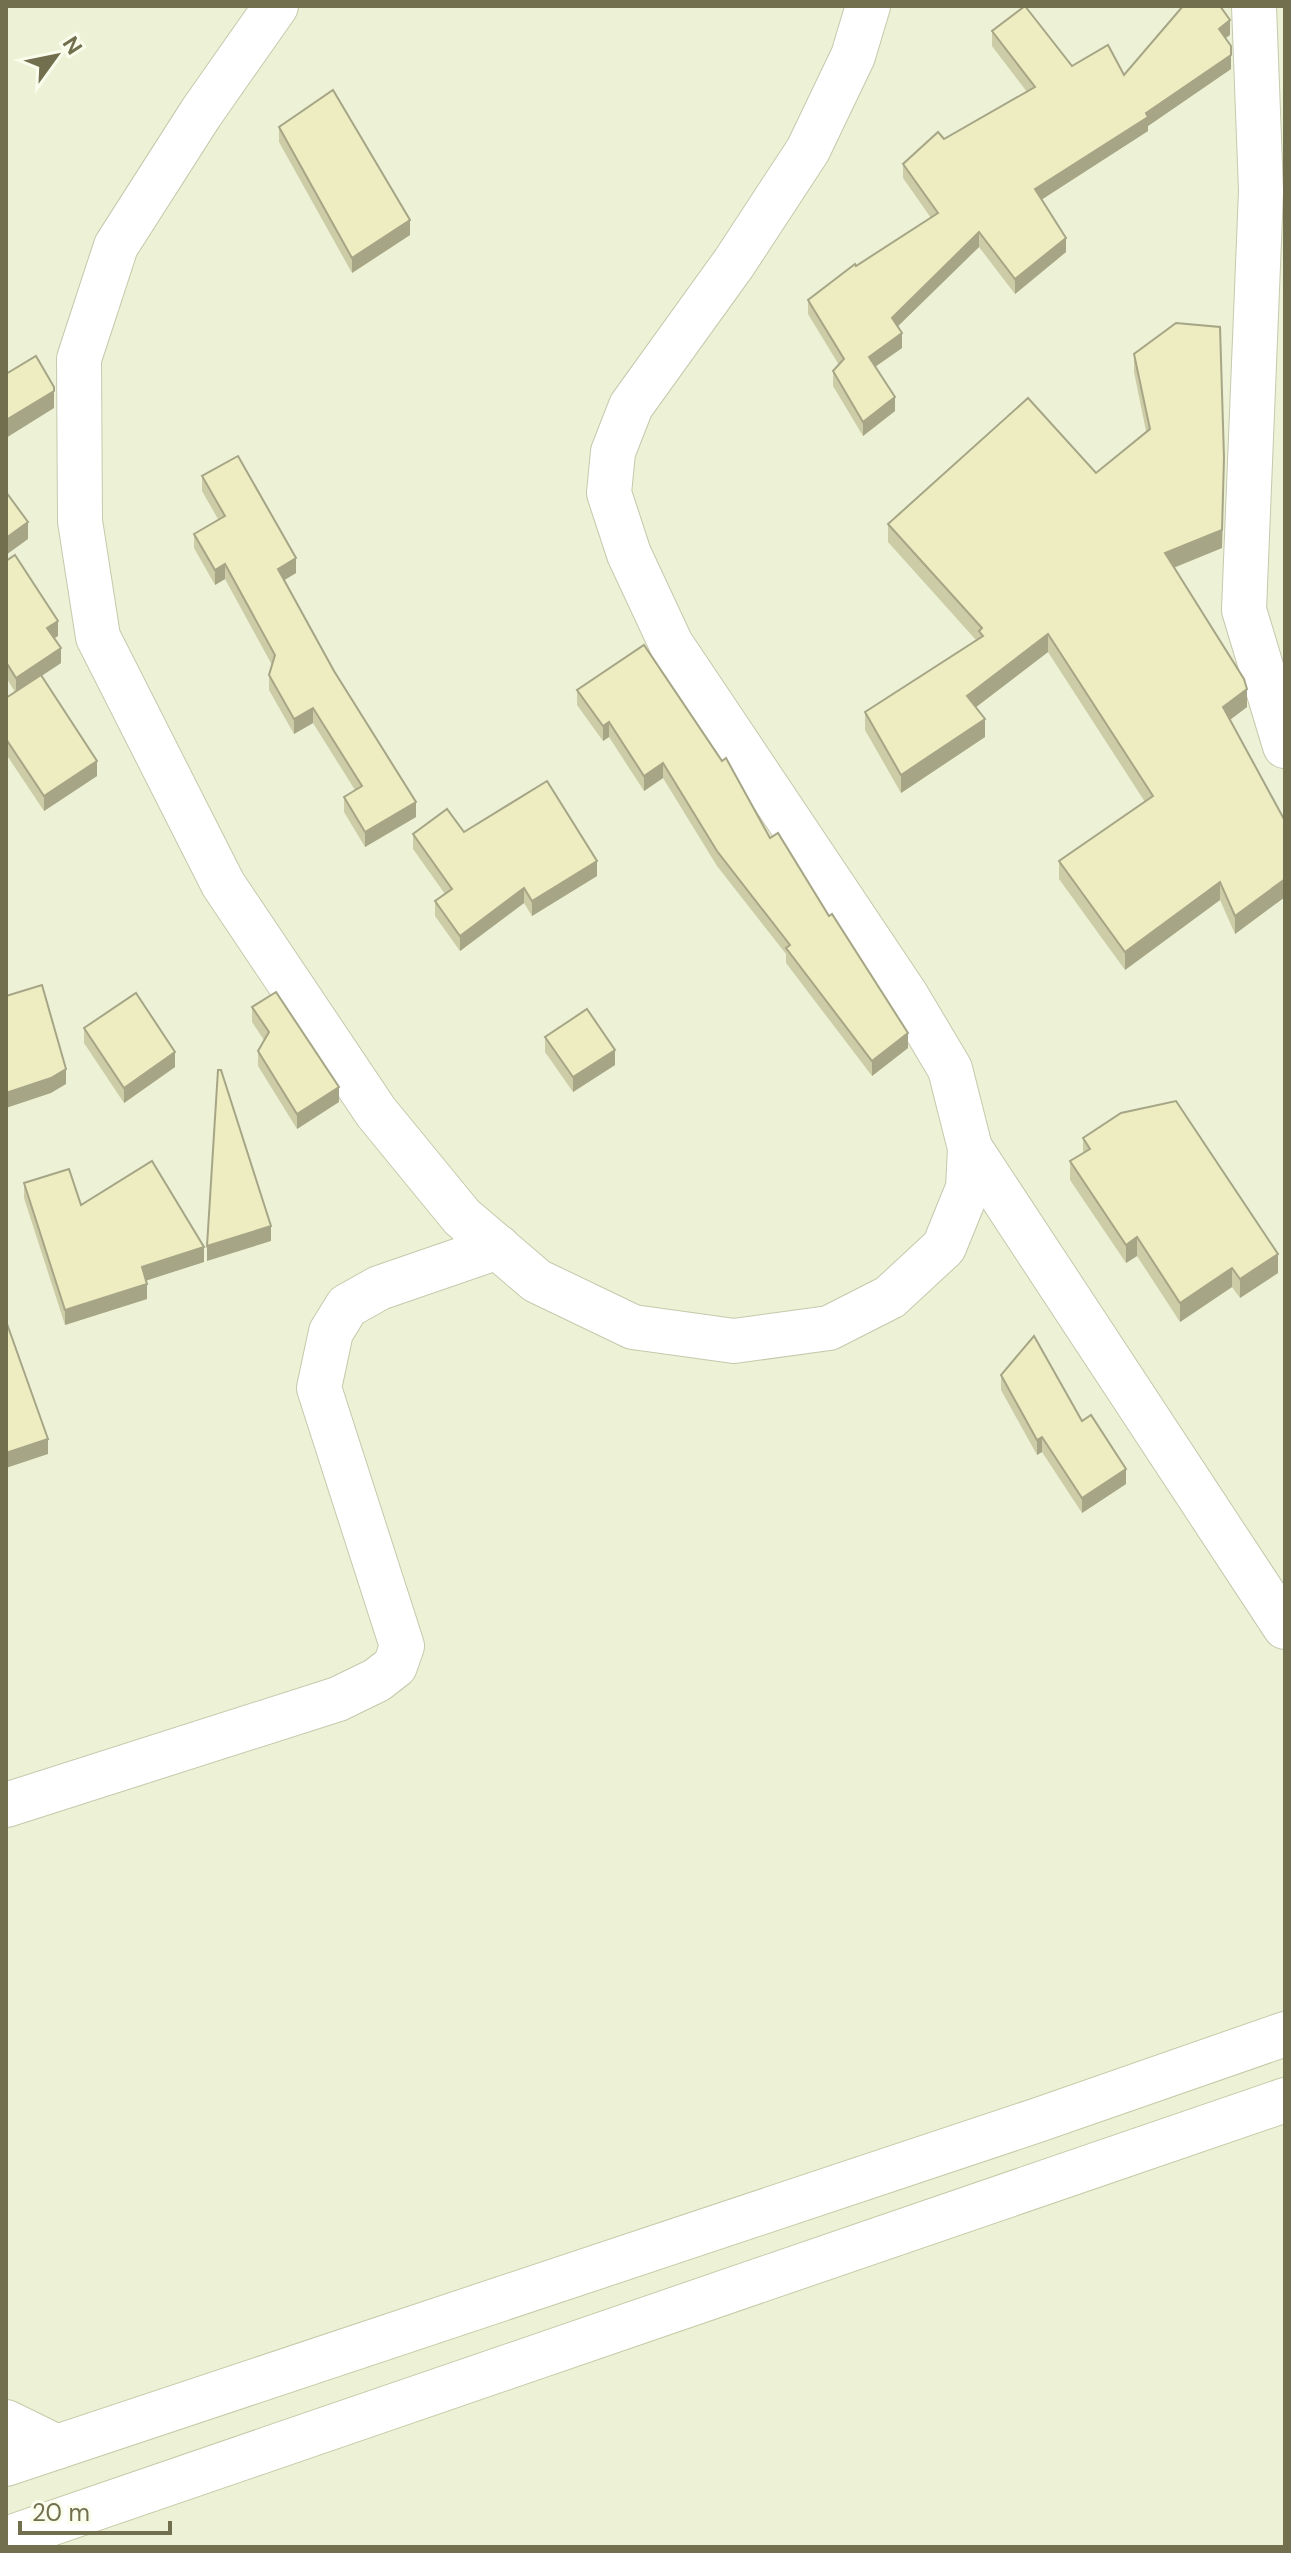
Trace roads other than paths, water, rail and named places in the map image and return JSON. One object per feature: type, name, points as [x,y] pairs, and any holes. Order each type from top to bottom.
[{"type":"street","points":[[276,6],[201,113],[116,246],[79,359],[80,521],[98,637],[223,884],[376,1112],[462,1217],[537,1281],[633,1327],[734,1341],[829,1328],[890,1297],[944,1247],[968,1188],[970,1148],[950,1069],[906,995],[671,644],[629,554],[609,493],[613,452],[631,406],[734,263],[808,150],[853,56],[868,6]]},
{"type":"street","points":[[1254,6],[1261,191],[1244,610],[1285,746]]},
{"type":"street","points":[[970,1148],[1285,1627]]},
{"type":"street","points":[[6,1805],[338,1699],[377,1680],[395,1666],[402,1646],[319,1388],[331,1332],[347,1306],[379,1288],[498,1247]]},
{"type":"street","points":[[6,2464],[1285,2034]]},
{"type":"street","points":[[1117,2092],[1140,2149]]},
{"type":"street","points":[[6,2539],[66,2531],[1285,2100]]},
{"type":"street","points":[[6,2422],[57,2447]]}]
